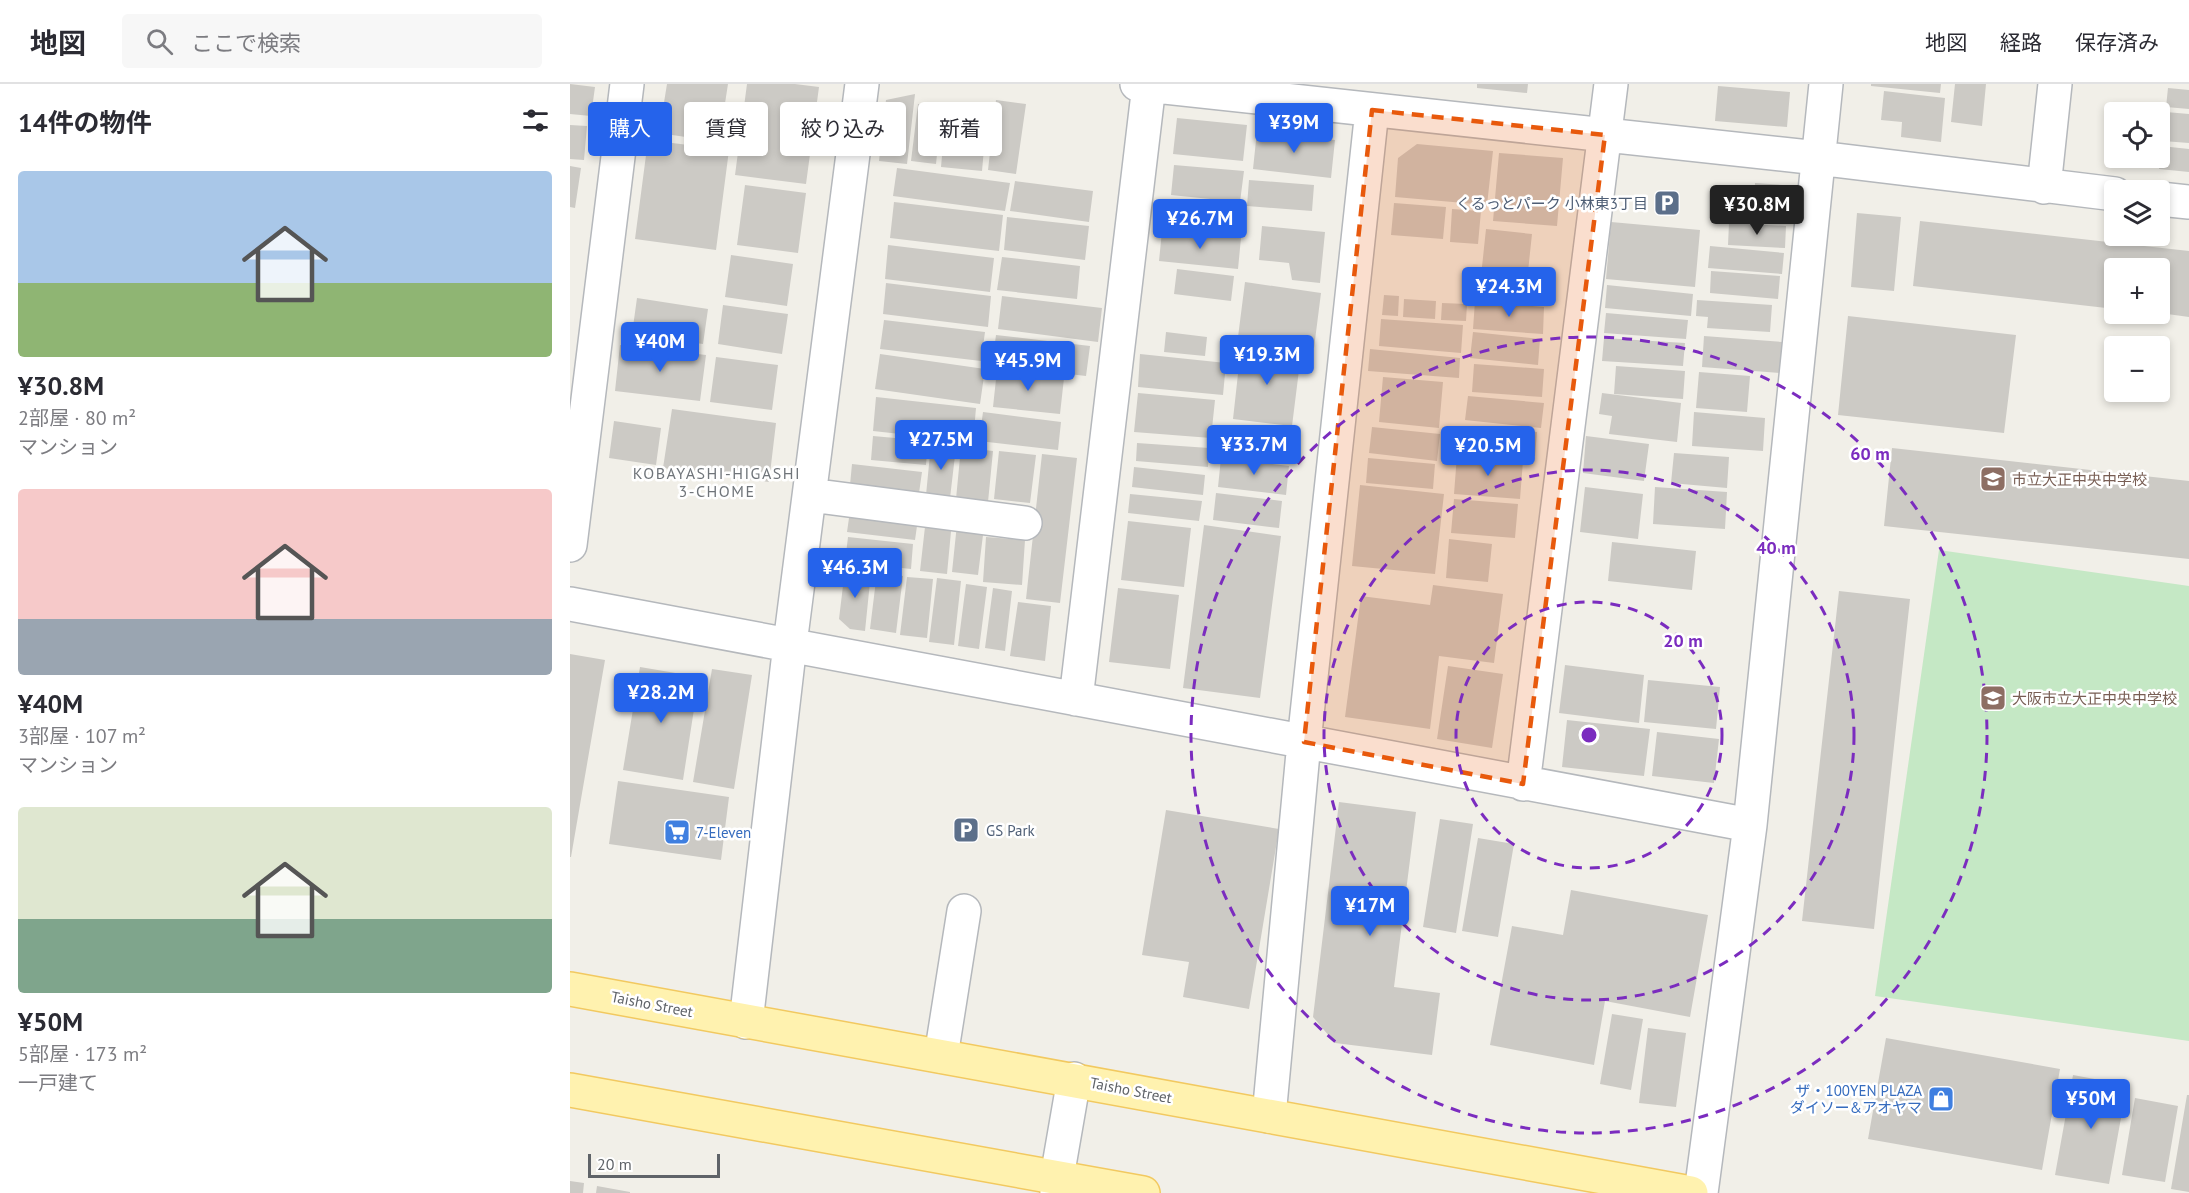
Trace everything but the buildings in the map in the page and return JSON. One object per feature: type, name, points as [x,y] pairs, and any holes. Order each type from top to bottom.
[{"type":"main road","name":"Taisho Street","points":[[570,989],[1691,1193]]},
{"type":"main road","points":[[570,1090],[1057,1185],[1143,1193]]},
{"type":"street","points":[[570,545],[627,84]]},
{"type":"street","points":[[746,1022],[790,644],[862,84]]},
{"type":"street","points":[[1523,784],[1611,84]]},
{"type":"street","points":[[1701,1193],[1750,825],[1826,84]]},
{"type":"street","points":[[2044,187],[2055,84]]},
{"type":"street","points":[[1076,699],[1143,85],[1818,158],[2104,193]]},
{"type":"street","points":[[1269,1116],[1304,742],[1372,110]]},
{"type":"street","points":[[2170,200],[2189,202]]},
{"type":"street","points":[[810,495],[1025,523]]},
{"type":"street","points":[[570,604],[1750,825]]},
{"type":"street","points":[[941,1056],[964,911]]},
{"type":"street","points":[[1057,1185],[1074,1079]]},
{"type":"highlighted area","points":[[1372,110],[1605,135],[1523,784],[1304,742]]},
{"type":"green space","points":[[1939,550],[2189,586],[2189,1041],[1875,996]]},
{"type":"place","name":"くるっとパーク 小林東3丁目","points":[[1667,203]]},
{"type":"place","name":"市立大正中央中学校","points":[[1993,479]]},
{"type":"place","name":"大阪市立大正中央中学校","points":[[1993,698]]},
{"type":"place","name":"GS Park","points":[[966,830]]},
{"type":"place","name":"7-Eleven","points":[[677,832]]},
{"type":"place","name":"ザ・100YEN PLAZA ダイソー&アオヤマ","points":[[1941,1099]]},
{"type":"district","name":"KOBAYASHI-HIGASHI 3-CHOME","points":[[717,482]]}]
